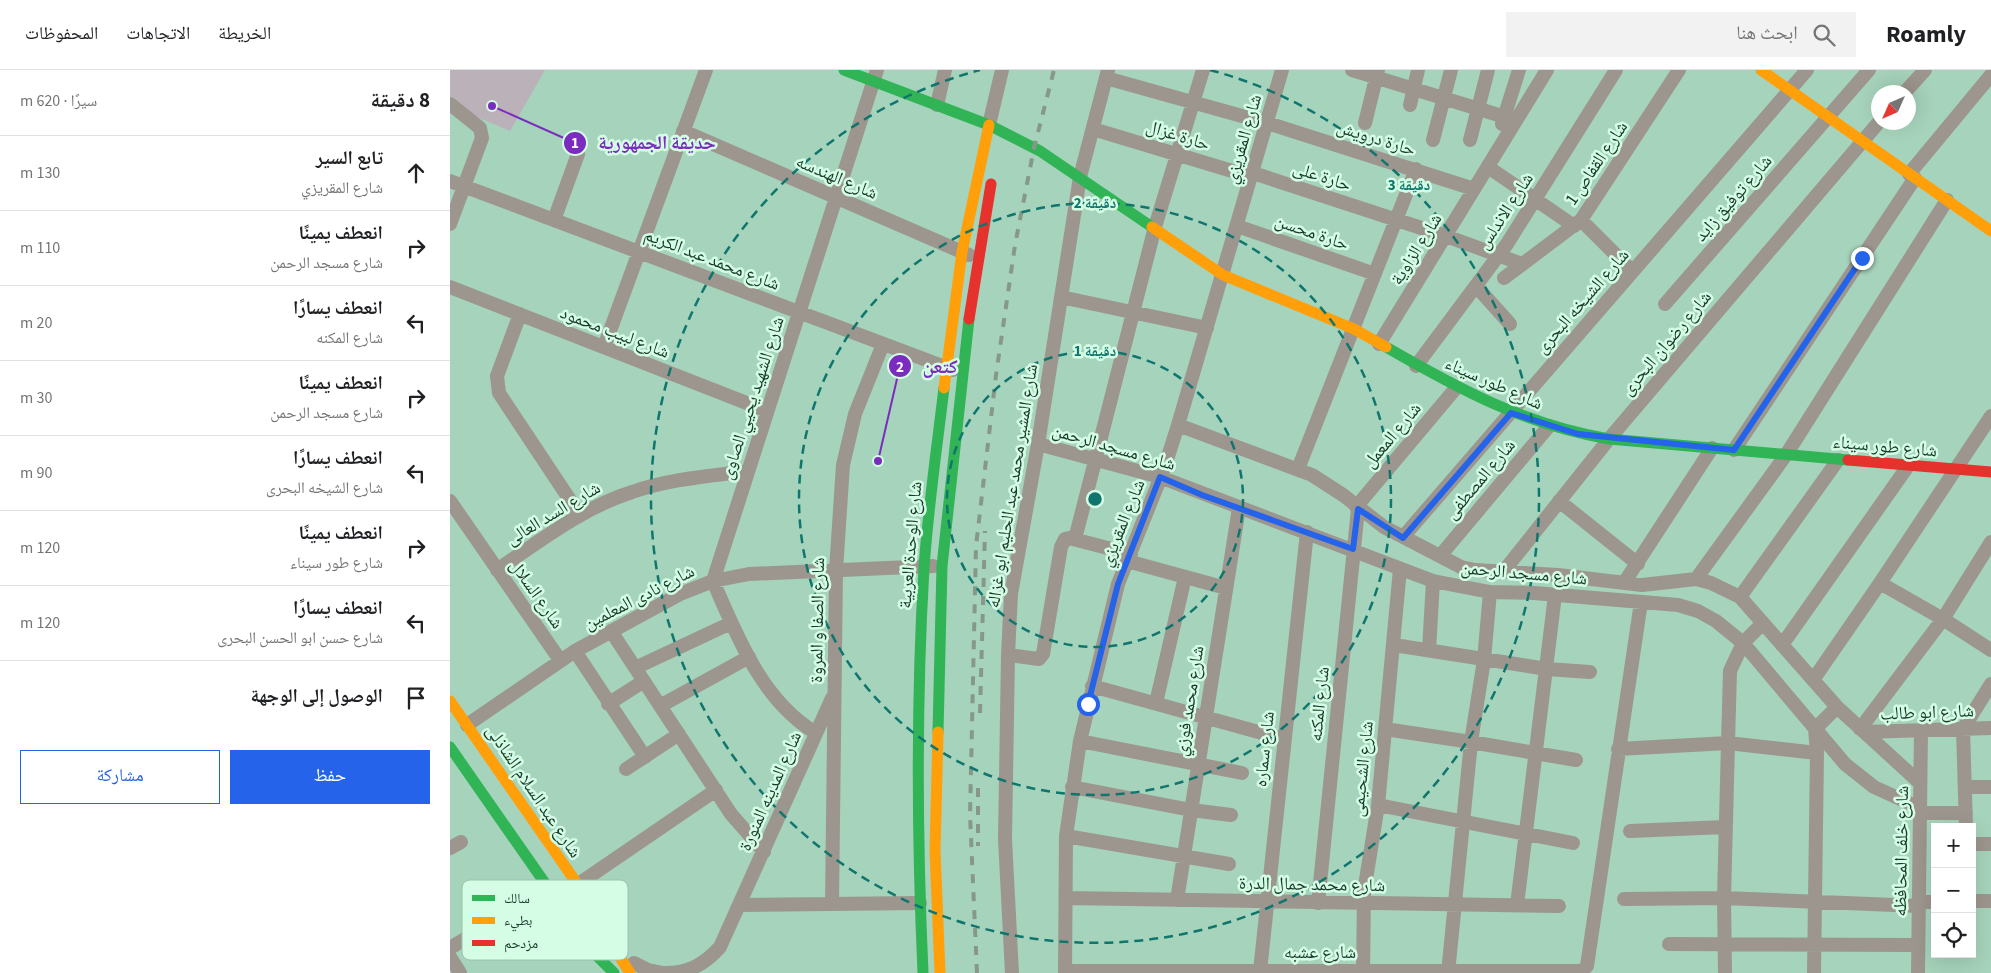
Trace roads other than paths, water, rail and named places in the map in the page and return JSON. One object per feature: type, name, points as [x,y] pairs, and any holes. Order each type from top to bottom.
[{"type":"street","points":[[604,347],[706,70]]},
{"type":"street","name":"شارع طور سيناء","points":[[844,70],[875,76],[937,106],[989,125],[1040,151],[1155,227],[1223,275],[1354,329],[1456,388],[1511,413],[1578,434],[1610,439],[1991,472]]},
{"type":"street","points":[[937,106],[945,70]]},
{"type":"street","name":"شارع الوحدة العربية","points":[[923,973],[920,904],[919,722],[924,566],[946,367],[962,252],[1002,70]]},
{"type":"street","points":[[1075,539],[1155,227],[1179,155],[1203,70]]},
{"type":"street","name":"شارع المقريزي","points":[[1065,972],[1066,836],[1072,787],[1092,686],[1118,584],[1160,477],[1178,425],[1282,70]]},
{"type":"street","points":[[1352,70],[1378,74],[1413,89],[1505,117]]},
{"type":"street","points":[[1410,105],[1418,70]]},
{"type":"street","points":[[1433,140],[1451,70]]},
{"type":"street","points":[[1470,140],[1488,70]]},
{"type":"street","points":[[1519,70],[1490,164],[1535,200],[1578,223],[1632,271]]},
{"type":"street","name":"شارع الزاوية","points":[[1379,344],[1547,70]]},
{"type":"street","name":"شارع الاندلس","points":[[1416,366],[1500,254],[1616,70]]},
{"type":"street","name":"شارع القفاص 1","points":[[1504,278],[1578,223],[1679,70]]},
{"type":"street","points":[[1762,70],[1991,231]]},
{"type":"street","name":"شارع الشيخه البحرى","points":[[1403,538],[1807,70]]},
{"type":"street","name":"شارع توفيق زايد","points":[[1665,304],[1869,70]]},
{"type":"street","points":[[1911,85],[1925,70]]},
{"type":"street","name":"حارة درويش","points":[[1107,74],[1416,169],[1474,189]]},
{"type":"street","name":"شارع المشير محمد عبد الحليم ابو غزاله","points":[[1012,973],[1005,839],[1008,655],[1015,563],[1038,444],[1080,177],[1107,74]]},
{"type":"street","points":[[1365,123],[1378,74]]},
{"type":"street","points":[[1734,450],[1912,176],[1991,75]]},
{"type":"street","name":"شارع الشهيد يحيي الصاوى","points":[[712,581],[875,76]]},
{"type":"street","points":[[450,104],[480,128],[482,132],[481,143],[450,224]]},
{"type":"street","name":"شارع الوحدة العربية","points":[[989,125],[995,154]]},
{"type":"street","name":"حارة غزال","points":[[1093,129],[1252,175]]},
{"type":"street","name":"شارع رضوان البحرى","points":[[1502,572],[1610,439],[1872,130]]},
{"type":"street","name":"شارع الهندسه","points":[[683,131],[977,258]]},
{"type":"street","points":[[554,220],[578,154]]},
{"type":"street","points":[[1298,469],[1416,169]]},
{"type":"street","name":"شارع الوحدة العربية","points":[[940,973],[935,851],[942,566],[960,373],[977,258],[993,171]]},
{"type":"street","name":"حارة على","points":[[1252,175],[1446,236],[1500,254],[1522,264]]},
{"type":"street","name":"شارع محمد عبد الكريم","points":[[450,181],[960,373]]},
{"type":"street","points":[[1696,580],[1786,455],[1947,200]]},
{"type":"street","name":"حارة محسن","points":[[1237,226],[1375,274]]},
{"type":"street","points":[[1476,286],[1510,324]]},
{"type":"street","name":"شارع لبيب محمود","points":[[450,287],[767,411]]},
{"type":"street","points":[[1061,297],[1207,328]]},
{"type":"street","points":[[520,314],[496,376],[496,385],[499,393],[580,515]]},
{"type":"street","name":"شارع الصفا و المروة","points":[[832,904],[836,570],[846,448],[855,414],[882,344]]},
{"type":"street","name":"شارع المعمل","points":[[1357,508],[1456,388]]},
{"type":"street","points":[[1813,680],[1991,416]]},
{"type":"street","name":"شارع مسجد الرحمن","points":[[1178,425],[1298,469],[1327,484],[1357,508],[1403,538],[1461,567],[1475,570],[1558,575],[1642,585],[1696,580],[1711,583],[1740,597],[1837,706],[1920,783]]},
{"type":"street","name":"شارع المصطفى","points":[[1440,556],[1549,426]]},
{"type":"street","name":"شارع مسجد الرحمن","points":[[1038,444],[1160,477],[1433,581],[1490,592],[1641,602],[1678,606],[1698,611],[1733,632],[1814,729],[1859,777],[1920,811]]},
{"type":"street","points":[[1624,583],[1712,448]]},
{"type":"street","points":[[1740,597],[1838,460]]},
{"type":"street","points":[[1782,645],[1908,466]]},
{"type":"street","name":"شارع السد العالى","points":[[497,570],[580,515],[622,495],[658,484],[748,471]]},
{"type":"street","name":"شارع السلال","points":[[450,501],[560,660]]},
{"type":"street","points":[[1559,501],[1638,564]]},
{"type":"street","name":"شارع محمد فوزي","points":[[1177,900],[1239,508]]},
{"type":"street","name":"شارع المكنه","points":[[1318,902],[1357,508]]},
{"type":"street","name":"شارع سماره","points":[[1260,971],[1307,532]]},
{"type":"street","points":[[1008,655],[1038,659],[1042,657],[1062,543],[1069,538],[1185,577],[1226,588]]},
{"type":"street","points":[[1862,730],[1943,619],[1991,542]]},
{"type":"street","name":"شارع نادى المعلمين","points":[[467,725],[575,651],[680,594],[712,581],[749,574],[942,566]]},
{"type":"street","name":"شارع الشحيمى","points":[[1364,972],[1364,903],[1378,805],[1400,569]]},
{"type":"street","points":[[1156,703],[1185,577]]},
{"type":"street","points":[[712,581],[731,624],[749,657],[787,711],[816,733]]},
{"type":"street","points":[[1429,650],[1433,581]]},
{"type":"street","points":[[1880,583],[1943,619],[1991,650]]},
{"type":"street","points":[[1448,972],[1471,742],[1484,660],[1490,592]]},
{"type":"street","points":[[1517,905],[1555,595]]},
{"type":"street","points":[[1641,602],[1618,749],[1728,743],[1817,753]]},
{"type":"street","points":[[1725,973],[1725,827],[1730,671],[1743,643],[1763,623]]},
{"type":"street","points":[[635,668],[731,624]]},
{"type":"street","points":[[611,631],[716,790],[747,834],[764,852]]},
{"type":"street","points":[[1394,644],[1547,670],[1590,672]]},
{"type":"street","points":[[575,651],[608,704],[645,757]]},
{"type":"street","points":[[660,706],[749,657]]},
{"type":"street","points":[[608,704],[644,681]]},
{"type":"street","points":[[1920,811],[1966,820],[1963,729],[1991,684]]},
{"type":"street","points":[[1092,686],[1284,739]]},
{"type":"street","name":"شارع المدينه المنورة","points":[[636,970],[664,973],[685,972],[705,962],[720,947],[834,692]]},
{"type":"street","name":"شارع عبد السلام الشاذلى","points":[[450,700],[574,880]]},
{"type":"street","points":[[1814,973],[1817,753],[1814,729],[1837,706]]},
{"type":"street","points":[[919,722],[937,723]]},
{"type":"street","name":"شارع ابو طالب","points":[[1862,730],[1991,728]]},
{"type":"street","points":[[1385,729],[1576,760]]},
{"type":"street","name":"شارع خلف المحافظه","points":[[1918,973],[1921,730]]},
{"type":"street","points":[[626,769],[679,734]]},
{"type":"street","points":[[1080,741],[1242,773]]},
{"type":"street","points":[[450,747],[543,880]]},
{"type":"street","name":"شارع عشبه","points":[[1065,972],[1582,971],[1587,966],[1618,749]]},
{"type":"street","points":[[1072,787],[1191,810],[1231,815]]},
{"type":"street","points":[[1965,787],[1991,787]]},
{"type":"street","points":[[584,880],[716,790]]},
{"type":"street","points":[[1378,805],[1573,843]]},
{"type":"street","points":[[1630,831],[1725,827]]},
{"type":"street","points":[[1066,836],[1229,864]]},
{"type":"street","points":[[1976,844],[1991,844]]},
{"type":"street","name":"شارع محمد جمال الدرة","points":[[1066,898],[1559,906]]},
{"type":"street","points":[[1624,899],[1724,898],[1816,903],[1931,902]]},
{"type":"street","points":[[1976,901],[1991,901]]},
{"type":"street","points":[[740,905],[920,904]]},
{"type":"street","points":[[450,948],[462,941]]},
{"type":"street","points":[[1670,944],[1918,945]]},
{"type":"street","points":[[450,957],[460,973]]},
{"type":"street","points":[[599,960],[606,973]]},
{"type":"street","points":[[602,960],[614,973]]},
{"type":"street","name":"شارع عبد السلام الشاذلى","points":[[625,960],[636,970]]},
{"type":"railway","points":[[977,973],[970,815],[976,546],[996,375],[1015,245],[1034,148],[1054,70]]},
{"type":"railway","points":[[980,713],[985,531]]},
{"type":"railway","points":[[978,788],[978,846]]},
{"type":"place","name":"حديقة الجمهورية","points":[[492,106]]},
{"type":"place","name":"كتعن","points":[[878,461]]}]
